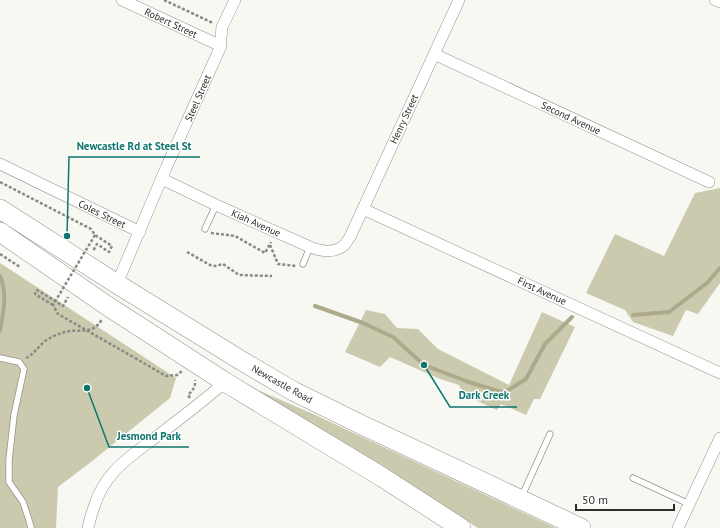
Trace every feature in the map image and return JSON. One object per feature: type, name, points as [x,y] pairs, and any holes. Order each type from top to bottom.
[{"type":"highway","name":"Newcastle Road","points":[[0,209],[117,284],[242,361],[312,400],[581,528]]},
{"type":"highway","points":[[0,232],[104,312],[225,382],[382,477],[461,528]]},
{"type":"highway","points":[[104,312],[117,284]]},
{"type":"highway","points":[[225,382],[242,361]]},
{"type":"street","name":"Robert Street","points":[[122,0],[220,46]]},
{"type":"street","name":"Steel Street","points":[[117,284],[220,46],[222,27],[235,0]]},
{"type":"street","name":"Henry Street","points":[[350,237],[458,0]]},
{"type":"street","points":[[715,0],[720,2]]},
{"type":"street","name":"Second Avenue","points":[[434,54],[709,182]]},
{"type":"street","name":"Coles Street","points":[[0,164],[140,232]]},
{"type":"street","name":"Kiah Avenue","points":[[162,179],[277,233],[317,250],[331,251],[342,247],[350,237]]},
{"type":"street","name":"First Avenue","points":[[363,209],[720,373]]},
{"type":"street","points":[[88,528],[94,504],[101,488],[109,476],[122,463],[196,407],[225,382]]},
{"type":"street","points":[[678,528],[720,438]]},
{"type":"lane","points":[[205,229],[216,205]]},
{"type":"lane","points":[[303,264],[310,247]]},
{"type":"lane","points":[[1,358],[19,362],[24,369],[14,415],[8,460],[9,482],[23,502],[31,528]]},
{"type":"lane","points":[[520,500],[550,434]]},
{"type":"lane","points":[[633,478],[688,504]]},
{"type":"path","points":[[164,0],[222,27]]},
{"type":"path","points":[[0,182],[91,229],[96,235],[112,246],[109,252],[98,244],[93,251]]},
{"type":"path","points":[[205,229],[206,233],[235,236],[265,253],[277,233]]},
{"type":"path","points":[[53,305],[96,235]]},
{"type":"path","points":[[269,245],[278,264],[298,266],[303,264]]},
{"type":"path","points":[[187,252],[210,265],[215,266],[223,264],[238,275],[272,276]]},
{"type":"path","points":[[68,297],[63,306],[37,290],[35,294],[53,305],[58,314],[166,376],[177,375],[182,370]]},
{"type":"path","points":[[19,362],[33,354],[45,341],[56,335],[69,331],[84,331],[94,328],[100,322],[104,312]]},
{"type":"green space","points":[[720,188],[720,283],[698,314],[686,310],[673,336],[633,322],[625,310],[586,293],[615,234],[664,256],[695,193]]},
{"type":"green space","points":[[0,263],[176,378],[170,398],[58,487],[56,528],[0,528]]},
{"type":"green space","points":[[366,310],[385,314],[397,328],[418,329],[438,349],[509,385],[542,312],[575,327],[540,399],[534,399],[526,415],[501,404],[497,410],[464,395],[459,385],[440,379],[390,357],[380,367],[345,352]]},
{"type":"green space","points":[[260,391],[311,413],[556,528],[478,528],[399,478],[259,394]]},
{"type":"waterway","points":[[633,315],[669,312],[707,283],[720,268]]},
{"type":"waterway","points":[[0,276],[4,290],[0,331]]},
{"type":"waterway","points":[[315,306],[363,323],[393,337],[424,365],[466,381],[504,393],[526,379],[545,344],[572,317]]},
{"type":"place","name":"Newcastle Rd at Steel St","points":[[67,236]]},
{"type":"place","name":"Dark Creek","points":[[424,365]]},
{"type":"place","name":"Jesmond Park","points":[[87,388]]}]
